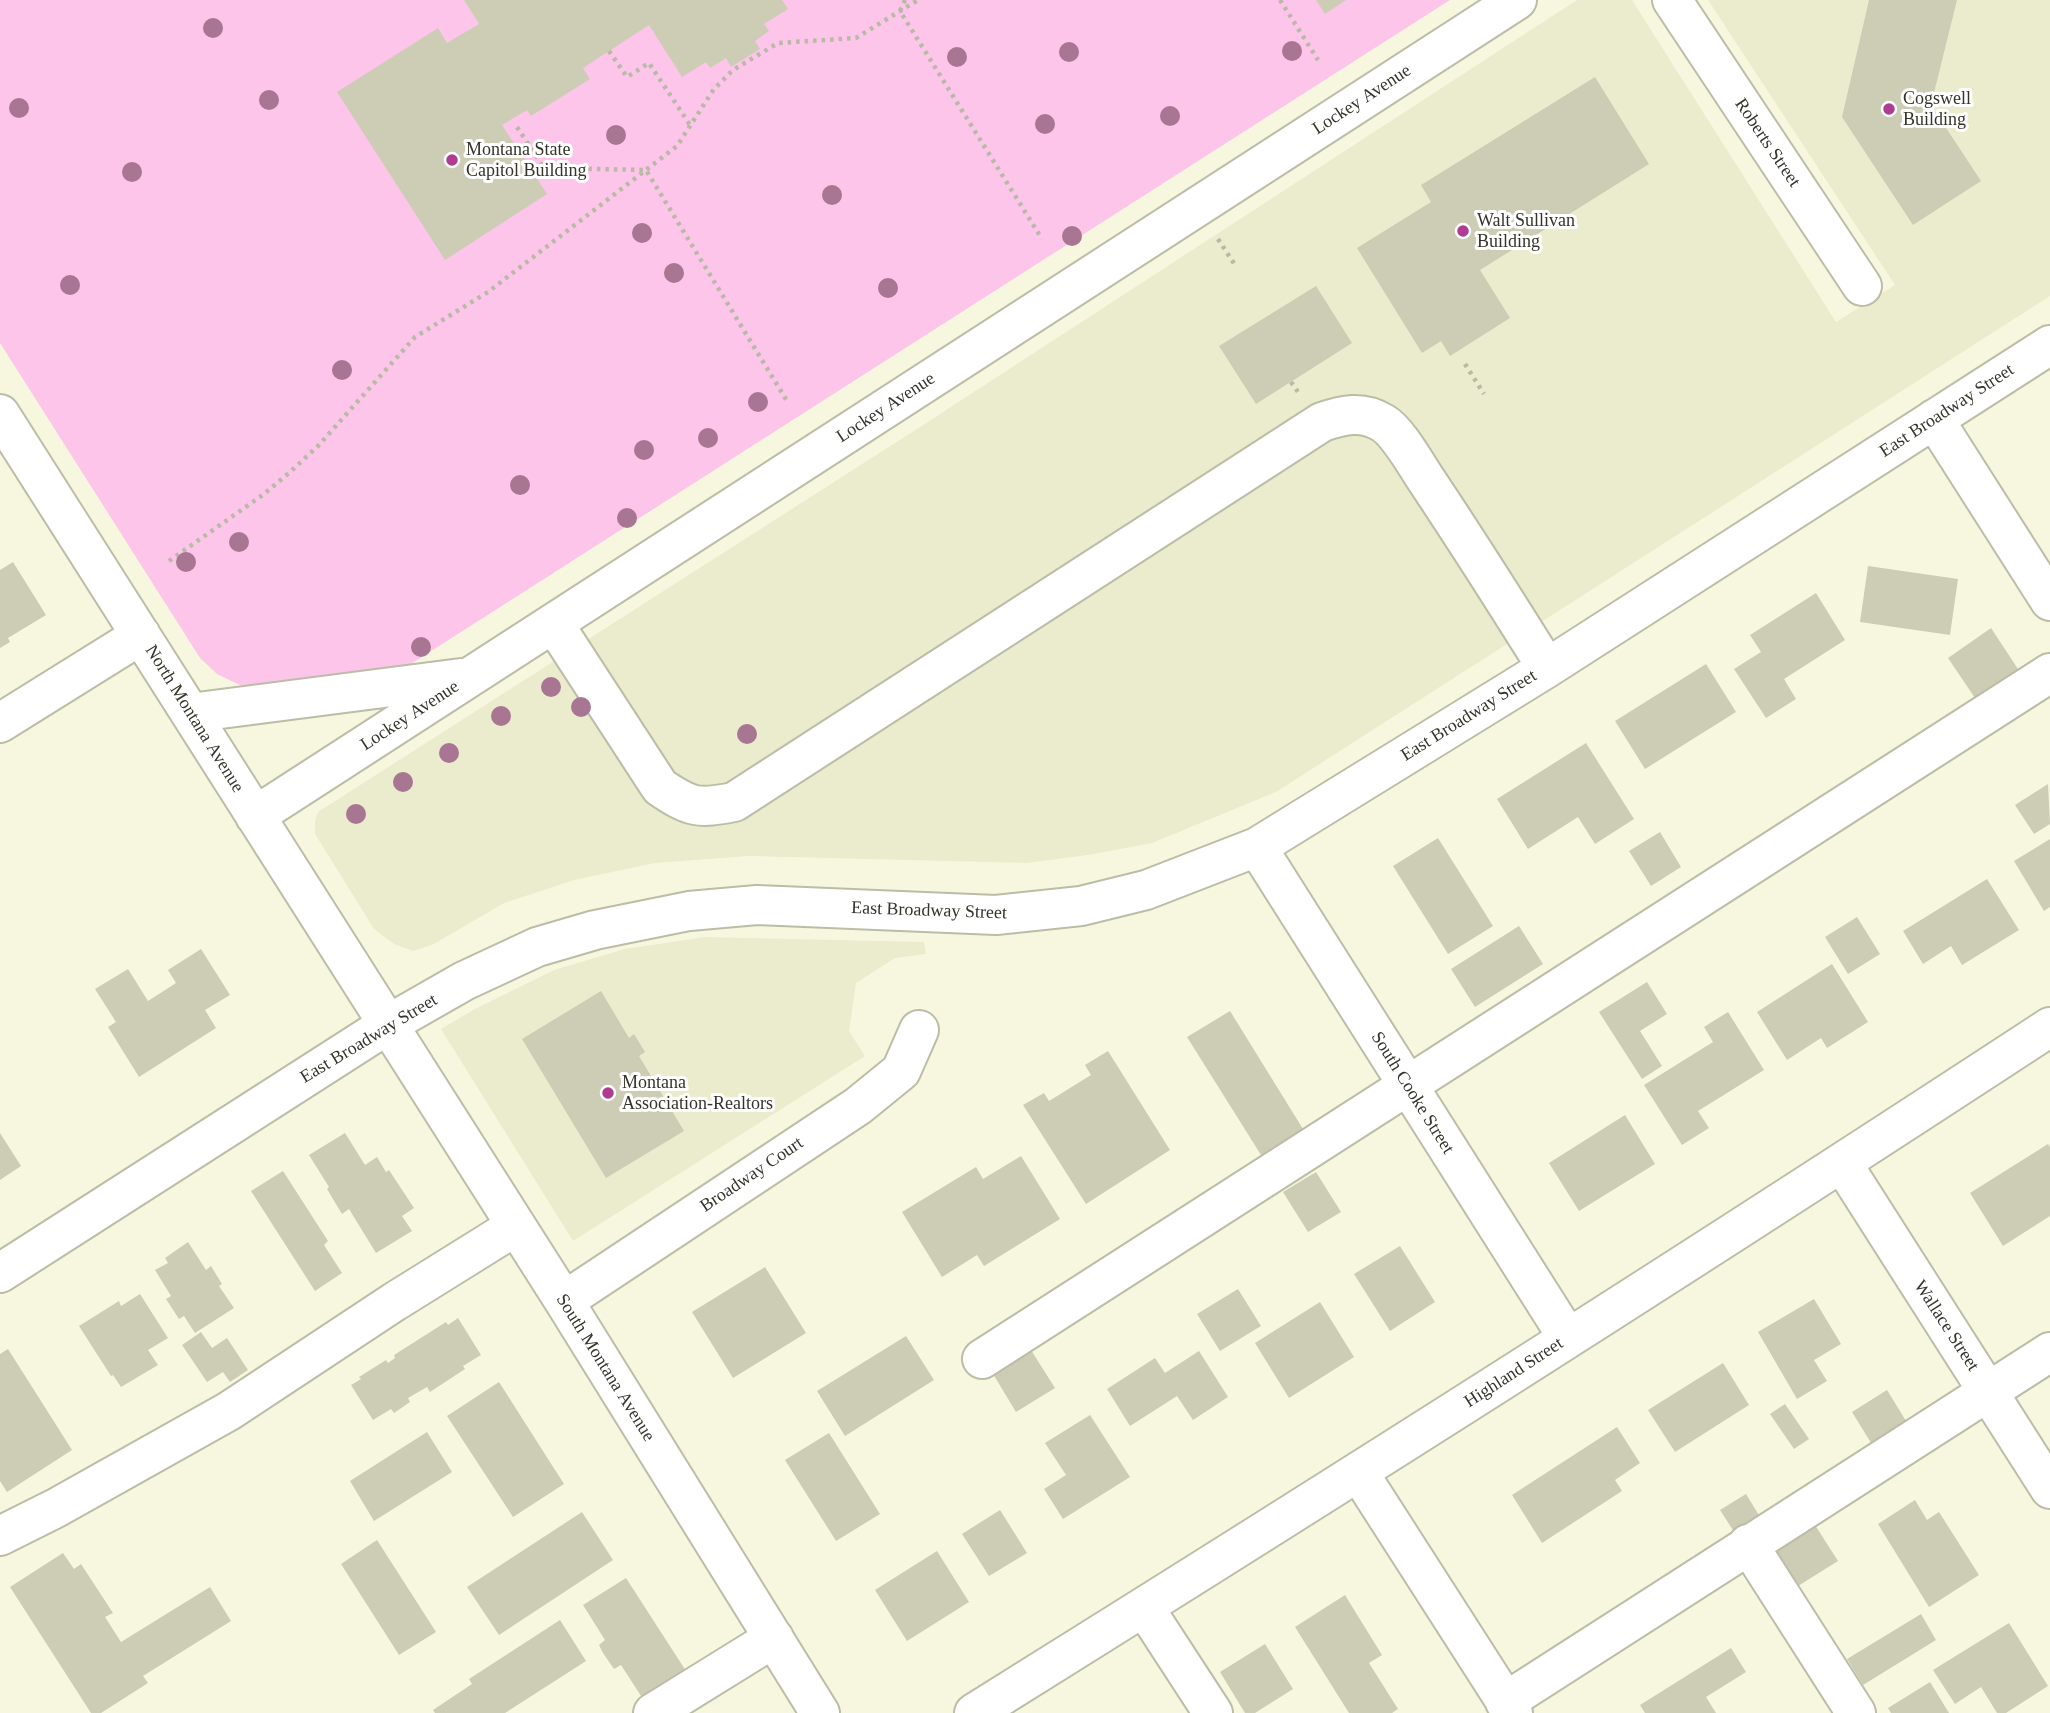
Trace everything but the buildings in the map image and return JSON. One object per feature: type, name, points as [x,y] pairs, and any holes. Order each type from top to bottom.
[{"type":"street","name":"Lockey Avenue","points":[[255,816],[1517,0]]},
{"type":"street","name":"Roberts Street","points":[[1672,0],[1862,286]]},
{"type":"street","name":"East Broadway Street","points":[[0,1273],[387,1025],[464,981],[537,947],[595,930],[688,911],[757,905],[996,915],[1069,908],[1146,890],[1257,848],[1547,668],[2050,345]]},
{"type":"street","points":[[554,624],[660,787],[683,803],[706,808],[734,802],[1321,422],[1349,414],[1365,416],[1385,424],[1401,443],[1481,562],[1547,668]]},
{"type":"street","points":[[1934,419],[2050,600]]},
{"type":"street","name":"North Montana Avenue","points":[[6,437],[141,635],[387,1025]]},
{"type":"street","points":[[0,723],[141,635]]},
{"type":"street","points":[[982,1359],[2050,673]]},
{"type":"street","points":[[190,713],[471,677]]},
{"type":"street","name":"South Cooke Street","points":[[1257,848],[1568,1338]]},
{"type":"street","name":"South Montana Avenue","points":[[387,1025],[564,1301],[820,1713]]},
{"type":"street","name":"Highland Street","points":[[974,1713],[1359,1473],[2050,1027]]},
{"type":"street","name":"Broadway Court","points":[[564,1301],[858,1106],[901,1071],[919,1030]]},
{"type":"street","name":"Wallace Street","points":[[1842,1163],[2050,1489]]},
{"type":"street","points":[[0,1536],[56,1508],[229,1411],[394,1302],[516,1226]]},
{"type":"street","points":[[1359,1473],[1509,1707],[1748,1544],[2050,1352]]},
{"type":"street","points":[[1748,1544],[1856,1713]]},
{"type":"street","points":[[1144,1607],[1213,1713]]},
{"type":"street","points":[[653,1713],[774,1638]]},
{"type":"path","points":[[900,11],[905,0]]},
{"type":"path","points":[[169,561],[264,494],[289,473],[318,446],[415,337],[488,292],[677,146],[723,78],[769,46],[856,38],[918,0]]},
{"type":"path","points":[[1280,0],[1318,60]]},
{"type":"path","points":[[900,11],[1042,239]]},
{"type":"path","points":[[609,51],[627,77],[649,63],[690,125]]},
{"type":"path","points":[[517,127],[544,168],[646,170]]},
{"type":"path","points":[[646,170],[787,401]]},
{"type":"path","points":[[1218,239],[1235,265]]},
{"type":"path","points":[[1465,364],[1484,394]]},
{"type":"shaded area","points":[[0,0],[1450,0],[400,671],[248,689],[217,674],[200,658],[0,343]]},
{"type":"shaded area","points":[[1577,0],[1632,0],[1836,322],[1895,285],[1708,0],[2050,0],[2050,296],[1276,792],[1152,843],[1027,863],[749,856],[655,863],[574,880],[504,903],[434,944],[413,951],[394,944],[374,929],[315,834],[318,812],[920,427]]},
{"type":"shaded area","points":[[705,937],[924,942],[926,954],[895,958],[856,983],[849,1031],[865,1056],[573,1241],[441,1029],[554,970],[625,949]]},
{"type":"place","name":"Cogswell Building","points":[[1889,109]]},
{"type":"place","name":"Montana State Capitol Building","points":[[452,160]]},
{"type":"place","name":"Walt Sullivan Building","points":[[1463,231]]},
{"type":"place","name":"Montana Association-Realtors","points":[[608,1093]]}]
